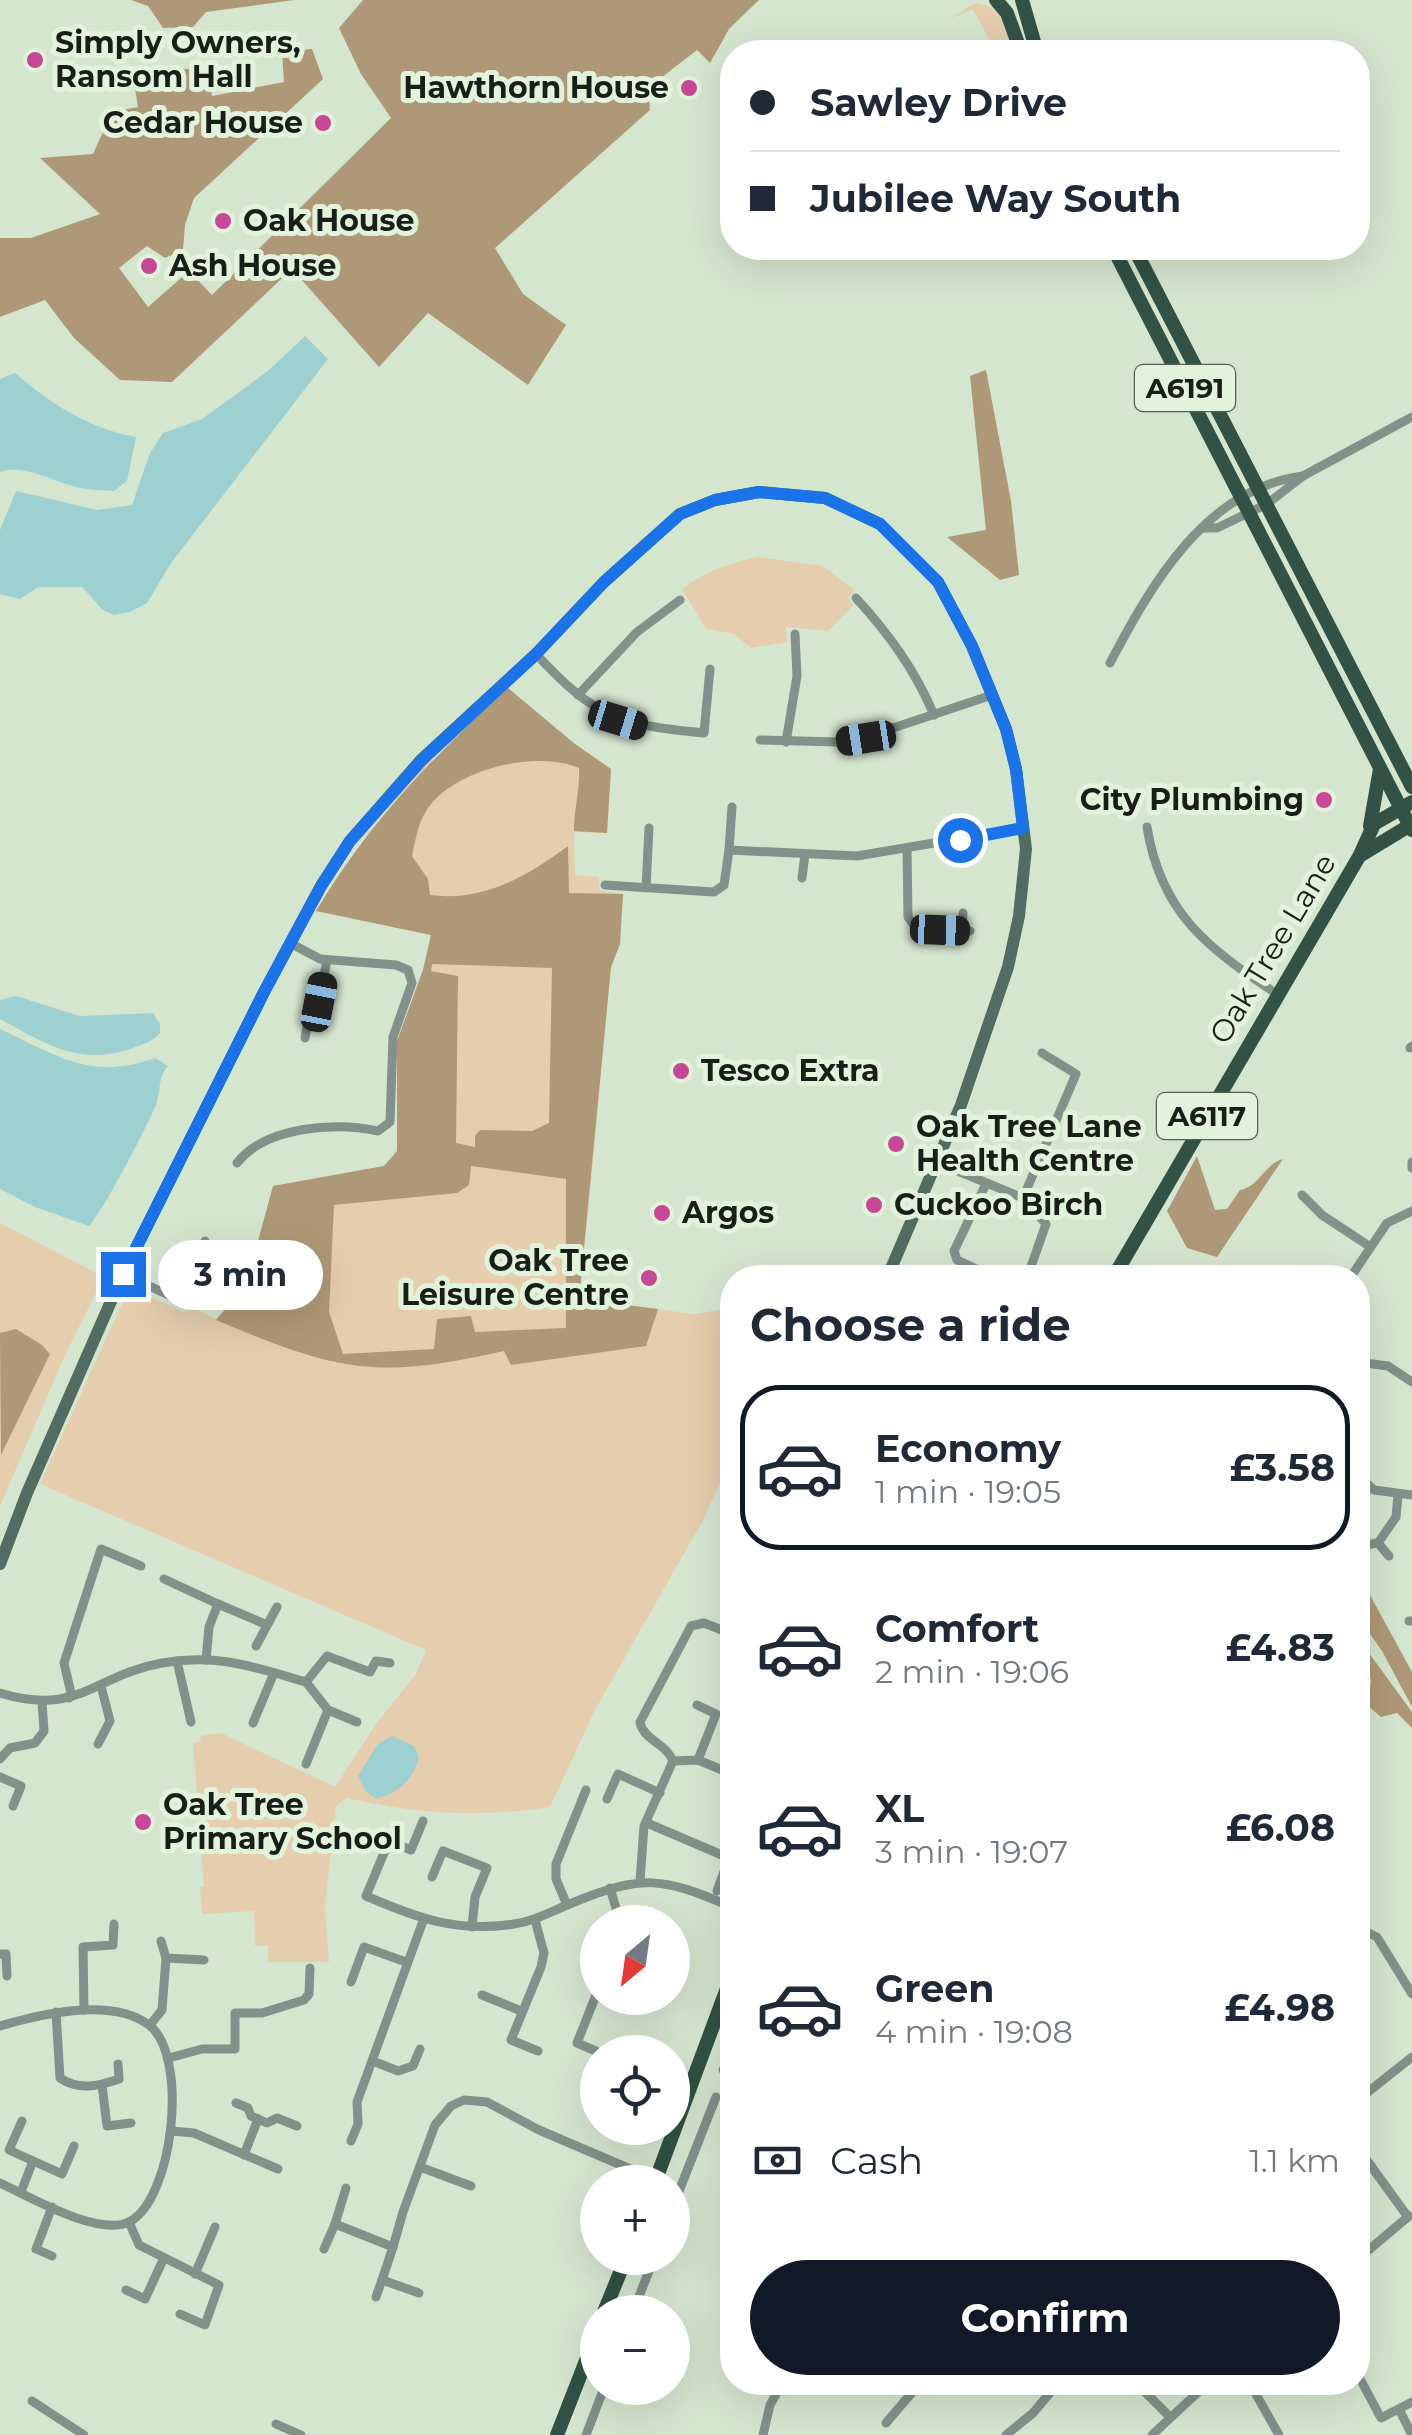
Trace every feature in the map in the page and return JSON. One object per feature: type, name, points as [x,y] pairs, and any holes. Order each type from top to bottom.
[{"type":"main road","points":[[996,0],[1007,12],[1017,40]]},
{"type":"main road","points":[[1022,0],[1034,40]]},
{"type":"main road","name":"A6191","points":[[1118,260],[1380,768],[1407,804]]},
{"type":"main road","name":"A6191","points":[[1140,260],[1412,787]]},
{"type":"main road","points":[[1368,703],[1379,740],[1407,804],[1411,827]]},
{"type":"main road","points":[[1368,833],[1378,798],[1380,768]]},
{"type":"main road","name":"Oak Tree Lane","points":[[1121,1265],[1360,855],[1368,833],[1379,819],[1407,804]]},
{"type":"main road","name":"Oak Tree Lane","points":[[1360,855],[1411,827]]},
{"type":"main road","points":[[690,2088],[720,2007]]},
{"type":"main road","points":[[556,2435],[580,2375]]},
{"type":"street","points":[[1110,663],[1186,542],[1213,516],[1245,506],[1412,417]]},
{"type":"street","points":[[0,1564],[123,1274],[290,943],[350,841],[422,760],[536,654],[604,582],[680,514],[715,500],[759,492],[825,498],[880,524],[938,582],[972,646],[1006,729],[1016,769],[1026,849],[1019,916],[1008,967],[961,1106],[892,1265]]},
{"type":"street","points":[[856,598],[890,636],[934,715]]},
{"type":"street","points":[[578,695],[637,632],[680,600]]},
{"type":"street","points":[[786,742],[798,676],[795,634]]},
{"type":"street","points":[[536,654],[578,695],[618,720],[644,728],[704,734],[710,669]]},
{"type":"street","points":[[760,740],[838,742],[866,738],[992,694]]},
{"type":"street","points":[[605,885],[714,892],[724,885],[732,807]]},
{"type":"street","points":[[1147,826],[1157,867],[1176,909],[1207,944],[1277,994]]},
{"type":"street","points":[[646,888],[649,828]]},
{"type":"street","points":[[729,850],[857,856],[1023,828]]},
{"type":"street","points":[[907,849],[908,916],[917,930],[966,931],[962,913]]},
{"type":"street","points":[[802,878],[805,854]]},
{"type":"street","points":[[237,1163],[254,1147],[289,1135],[336,1126],[378,1131],[390,1122],[393,1037],[412,988],[408,970],[396,964],[327,960],[290,943]]},
{"type":"street","points":[[305,1038],[309,1016],[319,1002],[327,960]]},
{"type":"street","points":[[1023,1198],[1076,1074],[1042,1053]]},
{"type":"street","points":[[936,1162],[1023,1198],[1046,1224],[1031,1265]]},
{"type":"street","points":[[968,1265],[957,1260],[954,1251],[986,1184]]},
{"type":"street","points":[[1302,1195],[1322,1215],[1369,1246]]},
{"type":"street","points":[[1358,1265],[1388,1223],[1412,1211]]},
{"type":"street","points":[[123,1274],[173,1297],[205,1241]]},
{"type":"street","points":[[1370,1364],[1388,1366],[1412,1382]]},
{"type":"street","points":[[1370,1486],[1412,1495]]},
{"type":"street","points":[[1370,1544],[1378,1542],[1396,1517],[1398,1495]]},
{"type":"street","points":[[1378,1542],[1389,1556]]},
{"type":"street","points":[[69,1698],[72,1692],[64,1663],[101,1549],[141,1566]]},
{"type":"street","points":[[164,1579],[266,1624]]},
{"type":"street","points":[[206,1660],[209,1627],[218,1604]]},
{"type":"street","points":[[256,1646],[277,1607]]},
{"type":"street","points":[[640,1881],[644,1826],[672,1761],[668,1750],[644,1733],[640,1722],[691,1626],[704,1623],[720,1629]]},
{"type":"street","points":[[306,1682],[328,1656],[370,1672],[376,1660],[390,1662]]},
{"type":"street","points":[[177,1662],[191,1722]]},
{"type":"street","points":[[0,1694],[42,1702],[69,1698],[137,1670],[177,1662],[238,1662],[306,1682],[328,1710],[357,1722]]},
{"type":"street","points":[[253,1723],[274,1673]]},
{"type":"street","points":[[98,1744],[110,1721],[101,1686]]},
{"type":"street","points":[[0,1760],[10,1748],[35,1743],[44,1731],[42,1702]]},
{"type":"street","points":[[696,1705],[716,1714],[698,1760]]},
{"type":"street","points":[[306,1764],[328,1710]]},
{"type":"street","points":[[672,1761],[698,1760],[720,1769]]},
{"type":"street","points":[[607,1799],[618,1774],[660,1793]]},
{"type":"street","points":[[0,1777],[21,1786],[13,1806]]},
{"type":"street","points":[[567,1905],[556,1879],[556,1864],[586,1790]]},
{"type":"street","points":[[423,1822],[411,1850],[390,1840],[366,1896],[423,1920],[472,1927],[536,1920],[610,1888],[640,1881],[668,1884],[720,1903]]},
{"type":"street","points":[[647,1824],[720,1854]]},
{"type":"street","points":[[432,1877],[443,1851],[487,1868],[475,1897],[472,1927]]},
{"type":"street","points":[[717,1891],[720,1883]]},
{"type":"street","points":[[610,1888],[615,1905]]},
{"type":"street","points":[[351,2141],[358,2124],[356,2102],[423,1920]]},
{"type":"street","points":[[536,1920],[544,1954],[510,2040],[538,2051]]},
{"type":"street","points":[[84,2010],[83,1947],[112,1944],[114,1924]]},
{"type":"street","points":[[1370,1935],[1412,1994]]},
{"type":"street","points":[[150,2026],[162,2010],[166,1958],[161,1942]]},
{"type":"street","points":[[351,1982],[364,1947],[406,1962]]},
{"type":"street","points":[[0,1954],[6,1954],[7,1976]]},
{"type":"street","points":[[166,1958],[204,1960]]},
{"type":"street","points":[[169,2058],[202,2049],[235,2049],[235,2013],[262,2014],[304,2000],[310,1968]]},
{"type":"street","points":[[482,1995],[521,2011]]},
{"type":"street","points":[[0,2026],[56,2012],[84,2010],[116,2013],[150,2026],[169,2058],[171,2131],[158,2183],[146,2207],[129,2222],[106,2226],[0,2183]]},
{"type":"street","points":[[56,2012],[60,2078],[70,2085],[102,2084],[119,2079],[118,2064]]},
{"type":"street","points":[[374,2061],[398,2071],[413,2066],[420,2049]]},
{"type":"street","points":[[1370,2090],[1412,2057]]},
{"type":"street","points":[[102,2084],[107,2126],[131,2123]]},
{"type":"street","points":[[689,2165],[716,2096]]},
{"type":"street","points":[[376,2296],[402,2212],[442,2115],[464,2100],[488,2102],[539,2130],[619,2165]]},
{"type":"street","points":[[236,2102],[258,2120],[267,2123],[277,2118],[297,2126]]},
{"type":"street","points":[[690,2119],[705,2124]]},
{"type":"street","points":[[244,2154],[258,2120]]},
{"type":"street","points":[[22,2121],[9,2150],[62,2174],[74,2146]]},
{"type":"street","points":[[171,2131],[194,2133],[278,2169]]},
{"type":"street","points":[[20,2192],[33,2161]]},
{"type":"street","points":[[1370,2163],[1410,2215],[1370,2248]]},
{"type":"street","points":[[420,2167],[471,2186]]},
{"type":"street","points":[[324,2249],[346,2188]]},
{"type":"street","points":[[52,2207],[36,2249],[52,2256]]},
{"type":"street","points":[[129,2222],[139,2245],[219,2285],[205,2325],[180,2314]]},
{"type":"street","points":[[335,2224],[394,2247]]},
{"type":"street","points":[[195,2274],[215,2227]]},
{"type":"street","points":[[126,2290],[146,2299],[163,2260]]},
{"type":"street","points":[[382,2280],[420,2293]]},
{"type":"street","points":[[763,2435],[776,2395]]},
{"type":"street","points":[[886,2423],[910,2395]]},
{"type":"street","points":[[1006,2435],[1048,2395]]},
{"type":"street","points":[[1148,2395],[1170,2417]]},
{"type":"street","points":[[1152,2435],[1195,2395]]},
{"type":"street","points":[[1256,2395],[1279,2435]]},
{"type":"street","points":[[1369,2395],[1381,2418],[1412,2402]]},
{"type":"street","points":[[32,2400],[84,2435]]},
{"type":"street","points":[[586,2435],[597,2405]]},
{"type":"street","points":[[1398,2410],[1412,2435]]},
{"type":"street","points":[[276,2424],[301,2435]]},
{"type":"shaded area","points":[[131,0],[294,0],[206,12],[193,27],[163,28],[148,6]]},
{"type":"shaded area","points":[[363,0],[759,0],[720,40],[710,63],[697,50],[648,88],[650,110],[495,248],[523,294],[566,325],[528,385],[428,313],[379,367],[292,269],[172,382],[120,380],[74,338],[45,300],[0,317],[0,238],[31,238],[100,214],[40,158],[93,154],[112,112],[138,107],[133,77],[207,66],[212,96],[284,82],[282,52],[312,49],[323,79],[194,198],[185,225],[183,250],[165,258],[147,246],[119,268],[148,307],[189,271],[212,295],[391,118],[361,74],[339,28]]},
{"type":"shaded area","points":[[975,3],[984,5],[998,13],[1009,40],[990,40],[973,9],[949,20]]},
{"type":"shaded area","points":[[986,370],[1011,501],[1019,575],[1000,580],[947,537],[986,530],[970,376]]},
{"type":"shaded area","points":[[758,557],[822,566],[855,590],[848,598],[854,605],[828,631],[786,627],[787,642],[751,648],[734,634],[706,629],[682,589],[718,568]]},
{"type":"shaded area","points":[[508,688],[611,769],[607,833],[574,831],[579,768],[562,763],[522,762],[480,772],[444,791],[431,804],[418,828],[412,856],[428,879],[430,895],[468,895],[521,877],[568,846],[569,893],[623,894],[620,944],[611,967],[579,1299],[658,1309],[646,1346],[511,1365],[504,1351],[405,1367],[332,1361],[216,1320],[246,1285],[273,1186],[384,1166],[397,1151],[397,1041],[423,970],[431,935],[316,911],[381,819]],"holes":[[[432,964],[552,968],[549,1123],[532,1131],[480,1130],[475,1136],[475,1147],[456,1143],[458,976],[431,971]],[[471,1166],[566,1179],[566,1328],[475,1332],[471,1316],[437,1319],[434,1349],[343,1354],[329,1312],[334,1205],[457,1193],[469,1185]]]},
{"type":"shaded area","points":[[575,744],[611,769],[607,833],[574,832],[575,875],[599,877],[600,891],[623,894],[620,944],[611,967],[580,1299],[694,1314],[720,1310],[720,1483],[595,1710],[550,1807],[448,1813],[347,1798],[336,1806],[325,1906],[329,1962],[268,1962],[268,1945],[255,1946],[254,1911],[202,1914],[200,1887],[204,1886],[193,1743],[201,1741],[200,1736],[221,1733],[335,1787],[376,1724],[416,1674],[426,1650],[40,1484],[129,1288],[185,1312],[192,1307],[216,1319],[246,1285],[273,1186],[384,1166],[397,1151],[397,1041],[423,970],[431,935],[316,911],[368,833],[429,761]]},
{"type":"shaded area","points":[[1197,1156],[1215,1210],[1227,1209],[1240,1190],[1283,1159],[1217,1257],[1187,1248],[1167,1211]]},
{"type":"shaded area","points":[[0,1223],[104,1277],[65,1355],[0,1506]]},
{"type":"shaded area","points":[[16,1329],[50,1354],[1,1455],[0,1333]]},
{"type":"shaded area","points":[[1370,1595],[1412,1672],[1412,1707],[1370,1634]]},
{"type":"shaded area","points":[[1370,1654],[1412,1712],[1412,1728],[1397,1713],[1381,1717],[1370,1708]]},
{"type":"water","points":[[305,336],[328,359],[171,563],[147,603],[114,615],[103,610],[82,587],[38,587],[20,599],[0,594],[0,530],[16,491],[97,510],[132,505],[150,453],[163,433],[202,419],[268,371]]},
{"type":"water","points":[[15,373],[71,413],[102,428],[136,437],[127,481],[114,491],[97,490],[30,472],[0,472],[0,379]]},
{"type":"water","points":[[16,996],[80,1016],[153,1013],[160,1033],[144,1044],[114,1053],[96,1055],[64,1050],[0,1019],[0,1000]]},
{"type":"water","points":[[0,1029],[58,1056],[93,1066],[112,1067],[155,1058],[168,1066],[146,1127],[89,1226],[35,1207],[0,1189]]},
{"type":"water","points":[[392,1736],[414,1746],[419,1759],[403,1785],[376,1798],[366,1792],[358,1776],[377,1745]]},
{"type":"place","name":"Simply Owners, Ransom Hall","points":[[35,60]]},
{"type":"place","name":"Hawthorn House","points":[[689,88]]},
{"type":"place","name":"Cedar House","points":[[323,123]]},
{"type":"place","name":"Oak House","points":[[223,221]]},
{"type":"place","name":"Ash House","points":[[149,266]]},
{"type":"place","name":"City Plumbing","points":[[1324,800]]},
{"type":"place","name":"Tesco Extra","points":[[681,1071]]},
{"type":"place","name":"Oak Tree Lane Health Centre","points":[[896,1144]]},
{"type":"place","name":"Cuckoo Birch","points":[[874,1205]]},
{"type":"place","name":"Argos","points":[[662,1213]]},
{"type":"place","name":"Oak Tree Leisure Centre","points":[[649,1278]]},
{"type":"place","name":"Oak Tree Primary School","points":[[143,1822]]},
{"type":"route","points":[[123,1274],[264,992],[350,841],[422,760],[536,654],[604,582],[680,514],[715,500],[759,492],[825,498],[880,524],[938,582],[972,646],[1006,729],[1016,769],[1023,828],[960,840]]}]
